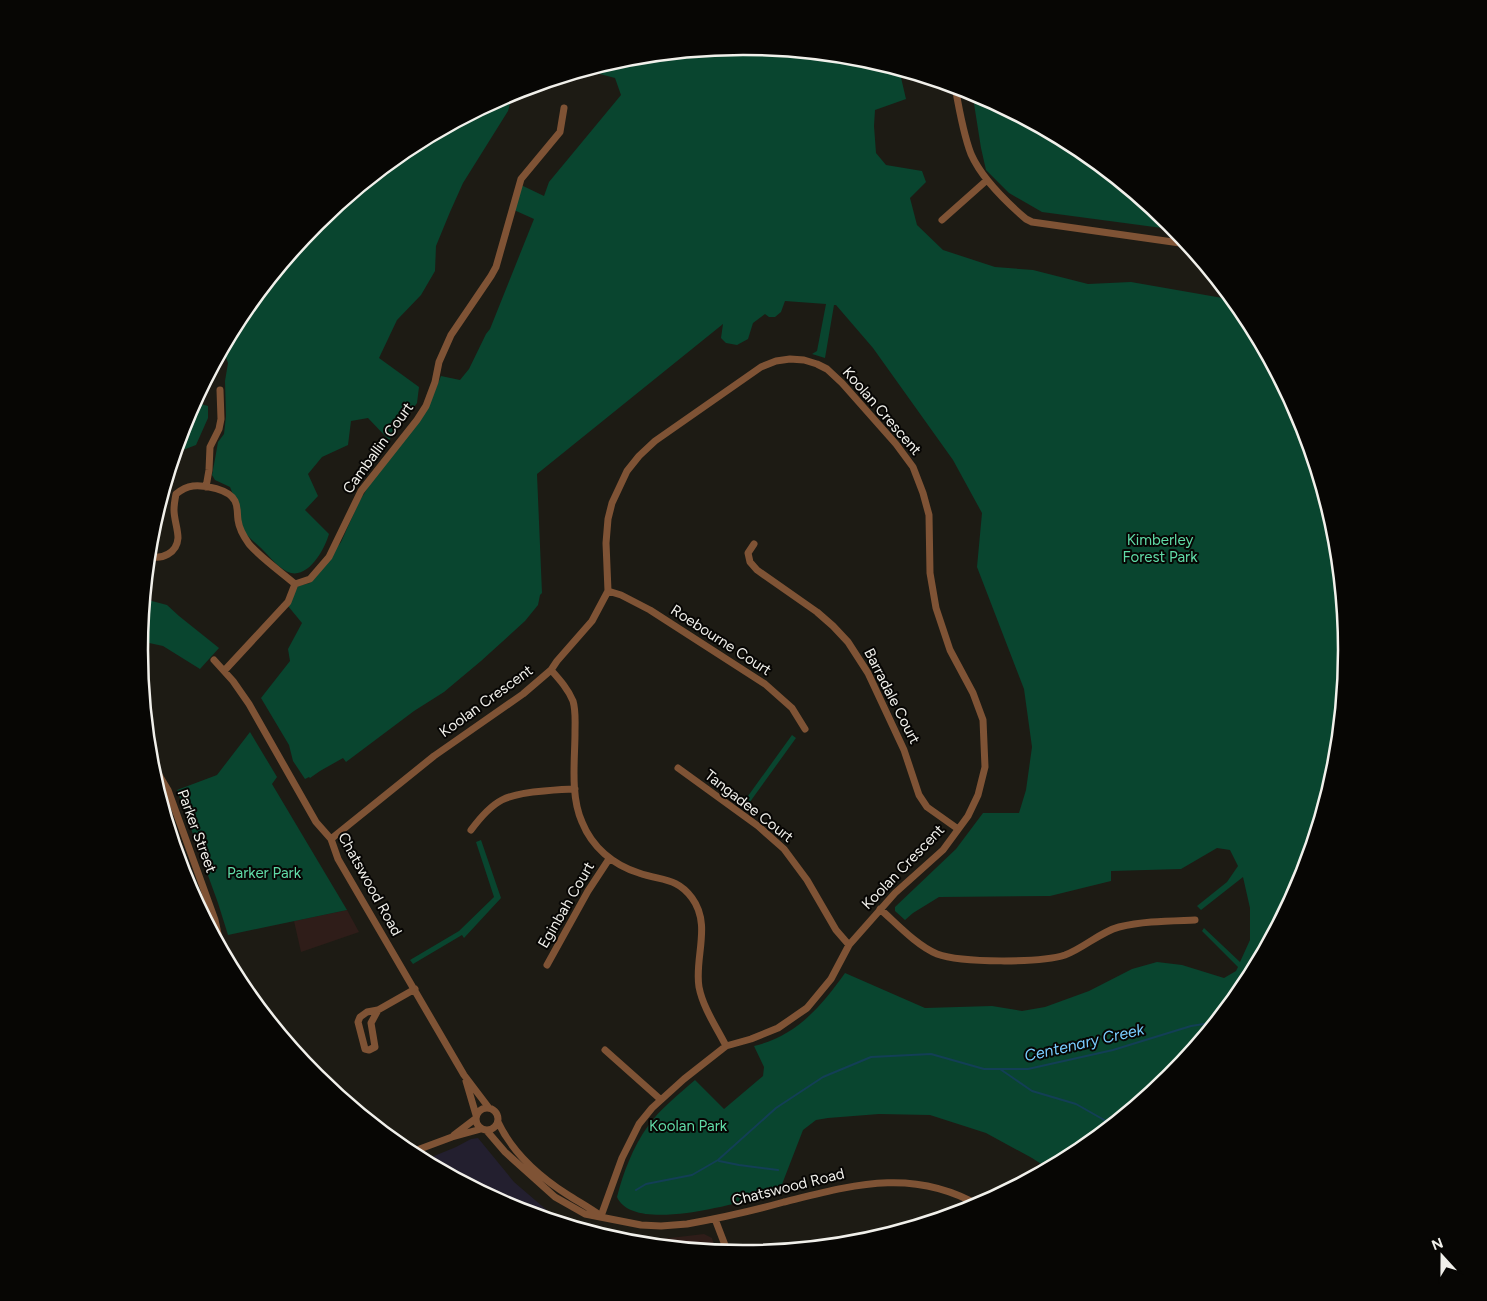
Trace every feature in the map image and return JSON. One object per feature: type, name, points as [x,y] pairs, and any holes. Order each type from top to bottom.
[{"type":"street","points":[[957,95],[971,154],[987,180],[1019,213],[1032,222],[1177,242]]},
{"type":"street","name":"Camballin Court","points":[[295,584],[310,579],[329,557],[361,491],[426,406],[435,382],[439,362],[452,335],[496,267],[521,179],[560,132],[564,108]]},
{"type":"street","points":[[942,220],[987,180]]},
{"type":"street","name":"Koolan Crescent","points":[[331,839],[434,756],[523,694],[551,670],[592,621],[608,591],[606,543],[608,519],[619,486],[628,471],[639,456],[655,442],[761,367],[776,361],[790,359],[804,360],[827,369],[842,383],[896,444],[913,468],[929,515],[930,573],[936,608],[950,650],[972,693],[983,720],[986,756],[982,781],[972,809],[943,850],[880,909],[849,945],[831,980],[807,1008],[778,1028],[751,1039],[726,1046],[660,1099],[639,1124],[633,1135],[622,1158],[601,1216]]},
{"type":"street","points":[[206,487],[210,448],[219,429],[221,419],[220,390]]},
{"type":"street","points":[[155,557],[166,556],[178,540],[174,512],[176,494],[184,488],[193,486],[206,487],[226,492],[234,498],[238,521],[243,534],[250,544],[295,584],[288,602],[224,671]]},
{"type":"street","name":"Barradale Court","points":[[754,544],[748,553],[750,562],[757,570],[818,612],[848,642],[868,673],[900,742],[919,795],[927,807],[958,829]]},
{"type":"street","name":"Roebourne Court","points":[[608,591],[621,595],[650,610],[765,684],[792,708],[805,729]]},
{"type":"street","name":"Chatswood Road","points":[[214,660],[249,704],[316,822],[331,839],[342,865],[464,1075],[489,1108]]},
{"type":"street","points":[[551,670],[566,686],[574,708],[575,789],[581,821],[587,833],[609,859],[640,874],[670,880],[681,886],[697,906],[702,926],[699,963],[700,988],[703,1000],[726,1046]]},
{"type":"street","name":"Tangadee Court","points":[[678,768],[758,826],[784,849],[807,880],[836,930],[849,945]]},
{"type":"street","name":"Parker Street","points":[[162,780],[168,790],[217,928]]},
{"type":"street","points":[[471,830],[482,814],[513,794],[575,789]]},
{"type":"street","name":"Eginbah Court","points":[[547,965],[588,891],[609,859]]},
{"type":"street","points":[[880,909],[922,945],[936,954],[954,958],[1046,959],[1064,955],[1116,928],[1137,923],[1195,920]]},
{"type":"street","points":[[378,1010],[371,1023],[374,1047],[370,1050],[365,1049],[358,1020],[367,1012],[378,1010],[415,989]]},
{"type":"street","points":[[605,1050],[660,1099]]},
{"type":"street","name":"Chatswood Road","points":[[464,1075],[476,1117]]},
{"type":"street","points":[[419,1150],[452,1137],[494,1128],[498,1122],[495,1112],[489,1108],[482,1109],[476,1117],[452,1137]]},
{"type":"street","points":[[476,1117],[477,1125],[484,1130]]},
{"type":"street","name":"Chatswood Road","points":[[498,1122],[505,1136],[520,1155],[557,1187],[601,1216]]},
{"type":"street","name":"Chatswood Road","points":[[484,1130],[505,1152],[552,1194],[585,1214],[627,1223],[653,1226],[687,1224],[856,1185],[888,1182],[906,1183],[938,1189],[971,1201]]},
{"type":"street","points":[[552,1194],[557,1187]]},
{"type":"street","points":[[715,1219],[725,1246]]},
{"type":"shaded area","points":[[347,910],[359,932],[301,952],[294,921]]},
{"type":"shaded area","points":[[478,1138],[514,1182],[554,1215],[480,1185],[431,1157],[471,1139]]},
{"type":"shaded area","points":[[704,1234],[712,1238],[714,1245],[705,1245],[657,1240]]},
{"type":"green space","name":"Kimberley Forest Park","points":[[744,55],[821,60],[860,66],[901,76],[906,99],[875,110],[876,153],[886,165],[922,171],[926,182],[910,198],[917,225],[943,250],[995,267],[1033,270],[1088,284],[1131,282],[1223,298],[1259,353],[1278,387],[1294,423],[1319,496],[1328,534],[1338,612],[1338,689],[1334,728],[1328,767],[1319,805],[1307,842],[1278,914],[1239,981],[1216,1013],[1165,1072],[1136,1098],[1074,1146],[1043,1165],[986,1133],[930,1115],[879,1114],[816,1120],[803,1130],[779,1192],[743,1202],[667,1215],[645,1214],[628,1208],[617,1197],[633,1151],[653,1120],[670,1102],[695,1080],[724,1109],[763,1076],[764,1067],[754,1046],[783,1035],[795,1027],[817,1008],[845,973],[925,1008],[992,1006],[1022,1011],[1045,1007],[1089,991],[1132,969],[1157,962],[1182,965],[1224,978],[1236,971],[1238,967],[1202,931],[1204,928],[1240,962],[1250,940],[1250,908],[1243,877],[1201,910],[1197,906],[1227,882],[1238,866],[1230,850],[1217,848],[1181,869],[1111,871],[1111,881],[1050,896],[939,897],[905,920],[895,911],[895,907],[956,849],[983,813],[1019,813],[1026,790],[1032,747],[1024,689],[977,567],[982,513],[953,460],[873,348],[836,305],[834,305],[825,358],[812,354],[817,351],[826,304],[785,301],[781,312],[775,317],[769,317],[765,314],[753,323],[748,339],[737,345],[726,343],[721,338],[723,324],[537,474],[542,593],[538,605],[525,621],[444,692],[414,711],[346,762],[343,758],[310,778],[305,779],[293,761],[289,745],[261,698],[290,661],[288,649],[302,623],[288,606],[298,586],[310,583],[341,542],[359,502],[373,479],[430,403],[441,376],[460,380],[469,369],[490,329],[534,219],[514,210],[521,185],[544,196],[549,182],[621,95],[615,78],[597,73],[666,60]]},
{"type":"green space","points":[[974,101],[1007,116],[1074,155],[1106,178],[1164,228],[1042,212],[1009,193],[986,170]]},
{"type":"green space","points":[[510,103],[508,111],[463,183],[450,212],[436,246],[435,271],[421,295],[397,320],[379,358],[419,387],[417,403],[389,440],[368,418],[351,421],[348,445],[322,457],[308,474],[318,496],[305,510],[329,534],[316,560],[304,571],[291,573],[283,569],[246,534],[240,523],[230,487],[215,480],[212,475],[218,442],[224,434],[226,416],[225,381],[228,363],[226,357],[248,320],[271,288],[322,229],[381,178],[413,155],[480,116]]},
{"type":"green space","points":[[201,404],[208,406],[208,418],[196,445],[183,450]]},
{"type":"green space","points":[[150,601],[167,605],[219,648],[200,669],[163,646],[148,643]]},
{"type":"green space","name":"Parker Park","points":[[250,732],[277,777],[272,784],[347,910],[228,935],[177,790],[217,775]]},
{"type":"green space","points":[[792,735],[796,738],[747,806],[743,803]]},
{"type":"green space","points":[[481,840],[501,898],[464,938],[462,935],[413,964],[410,960],[459,931],[494,897],[476,842]]},
{"type":"waterway","name":"Centenary Creek","points":[[636,1190],[646,1184],[692,1175],[718,1160],[776,1108],[823,1077],[871,1057],[931,1054],[984,1069],[1028,1069],[1113,1050],[1191,1026],[1207,1024]]},
{"type":"waterway","points":[[1000,1069],[1032,1091],[1076,1104],[1107,1122]]},
{"type":"waterway","points":[[719,1161],[778,1170]]},
{"type":"park label","name":"Koolan Park","points":[[688,1126]]}]
